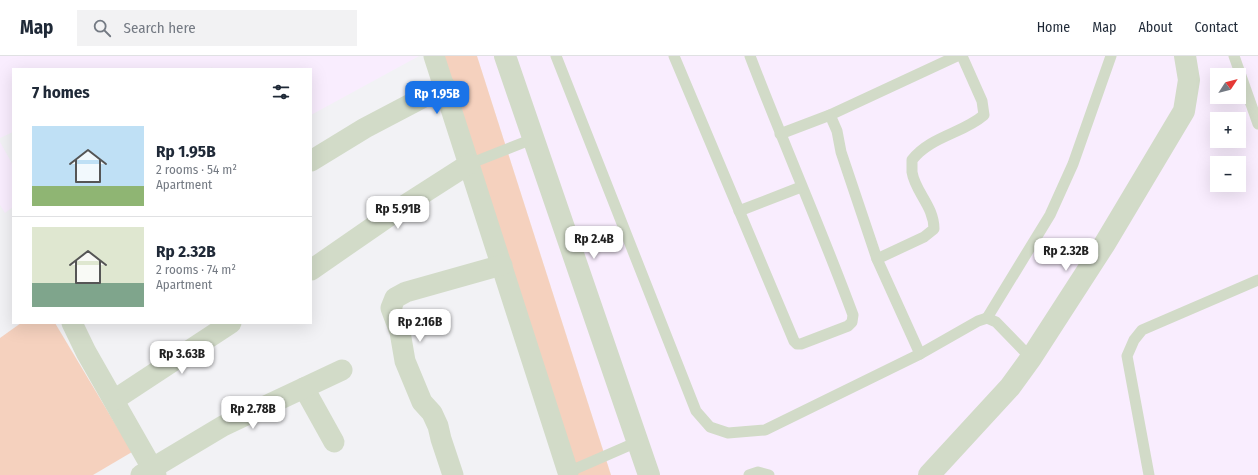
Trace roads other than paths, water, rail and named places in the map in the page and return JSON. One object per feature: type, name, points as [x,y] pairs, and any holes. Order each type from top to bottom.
[{"type":"street","points":[[434,56],[445,86],[569,474]]},
{"type":"street","points":[[505,56],[535,138],[649,475]]},
{"type":"street","points":[[929,475],[1010,387],[1031,358],[1104,245],[1184,111],[1189,80],[1186,56]]},
{"type":"street","points":[[312,160],[365,128],[445,86]]},
{"type":"street","points":[[312,269],[469,164]]},
{"type":"street","points":[[453,475],[438,426],[432,413],[422,402],[405,361],[404,348],[400,332],[391,308],[395,298],[406,292],[502,265]]},
{"type":"street","points":[[72,324],[86,352],[114,400],[150,473],[223,426],[342,370]]},
{"type":"street","points":[[114,400],[229,324]]},
{"type":"street","points":[[304,388],[334,442]]},
{"type":"lane","points":[[556,56],[696,410],[710,427],[728,433],[766,430],[920,354],[978,321],[987,318],[1050,215],[1073,164],[1111,56]]},
{"type":"lane","points":[[674,56],[794,341],[796,344],[802,344],[848,326],[852,322],[853,315],[831,256],[801,187],[750,56]]},
{"type":"lane","points":[[780,134],[830,114],[957,56]]},
{"type":"lane","points":[[877,259],[924,237],[934,229],[934,221],[929,207],[912,174],[912,160],[920,150],[934,141],[975,123],[984,115],[982,101],[962,56]]},
{"type":"lane","points":[[1234,56],[1258,124]]},
{"type":"lane","points":[[830,114],[837,131],[841,152],[877,259],[920,354]]},
{"type":"lane","points":[[469,164],[535,138]]},
{"type":"lane","points":[[739,211],[801,187]]},
{"type":"lane","points":[[1149,475],[1127,356],[1134,340],[1142,330],[1258,280]]},
{"type":"lane","points":[[987,318],[996,322],[1031,358]]},
{"type":"lane","points":[[569,474],[637,442]]},
{"type":"lane","points":[[750,475],[758,472],[769,475]]}]
